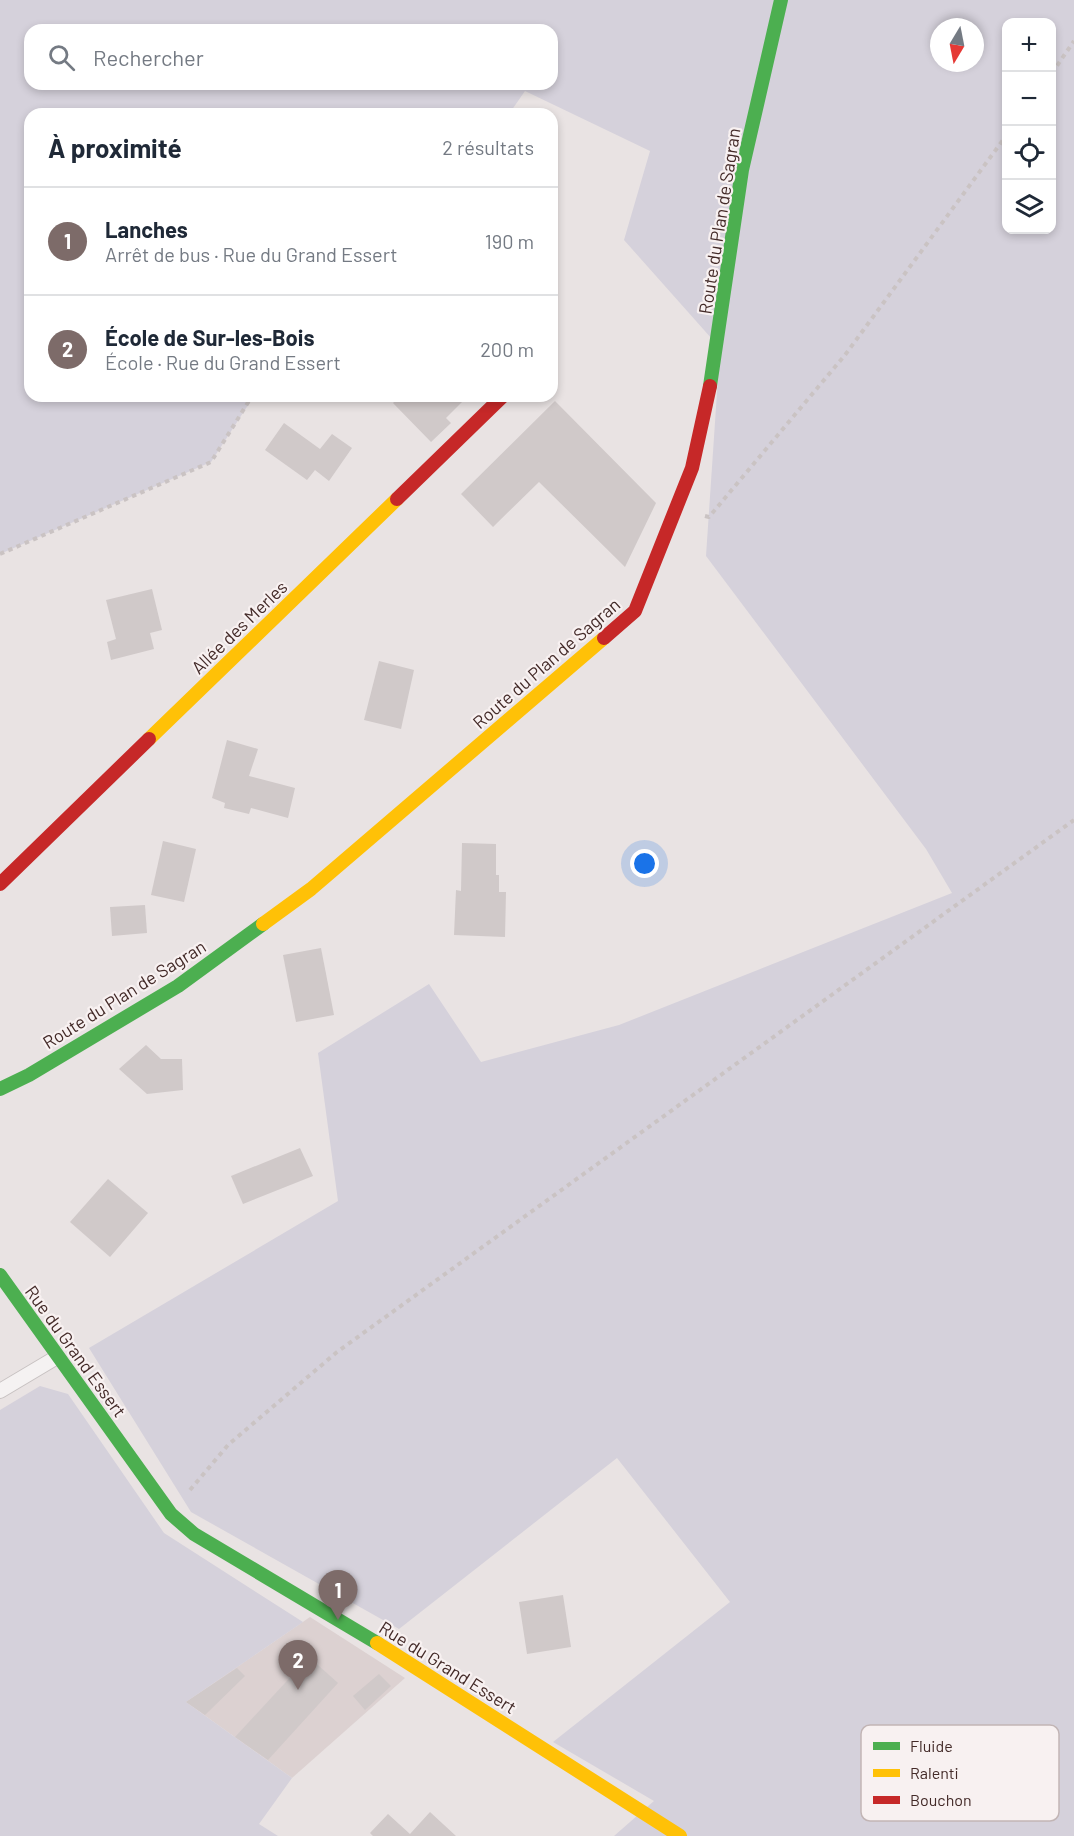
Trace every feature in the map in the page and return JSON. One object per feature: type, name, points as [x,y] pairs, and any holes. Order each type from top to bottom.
[{"type":"street","name":"Route du Plan de Sagran","points":[[0,1089],[29,1075],[178,986],[312,889],[635,611],[692,468],[714,365],[742,170],[781,0]]},
{"type":"street","name":"Allée des Merles","points":[[0,884],[497,402]]},
{"type":"street","name":"Rue du Grand Essert","points":[[0,1275],[171,1514],[194,1534],[409,1662],[680,1836]]},
{"type":"lane","points":[[0,1391],[57,1357]]},
{"type":"path","points":[[1053,72],[1074,41]]},
{"type":"path","points":[[676,507],[709,518],[845,355],[1002,141]]},
{"type":"path","points":[[0,554],[211,462],[248,402]]},
{"type":"path","points":[[171,1514],[228,1445],[338,1352],[1074,820]]},
{"type":"shaded area","points":[[0,0],[1074,0],[1074,1836],[614,1836],[654,1801],[553,1742],[730,1602],[617,1458],[399,1629],[191,1512],[89,1348],[338,1201],[318,1053],[429,984],[481,1062],[619,1025],[952,893],[926,849],[706,556],[720,348],[624,240],[650,151],[525,91],[513,108],[24,108],[24,402],[250,402],[211,462],[0,554]]},
{"type":"shaded area","points":[[40,1386],[68,1394],[164,1533],[303,1622],[186,1702],[292,1778],[259,1824],[278,1836],[0,1836],[0,1410]]},
{"type":"shaded area","points":[[310,1617],[405,1678],[292,1778],[186,1702]]},
{"type":"building","points":[[462,402],[446,418],[451,423],[431,442],[393,403]]},
{"type":"building","points":[[556,402],[656,503],[625,567],[539,482],[493,527],[461,494]]},
{"type":"building","points":[[284,423],[320,449],[332,434],[352,448],[329,481],[315,470],[307,480],[265,450]]},
{"type":"building","points":[[152,589],[162,630],[150,633],[154,649],[111,660],[107,642],[116,639],[106,600]]},
{"type":"building","points":[[379,661],[414,670],[401,729],[364,720]]},
{"type":"building","points":[[227,740],[258,749],[249,776],[295,788],[288,818],[251,808],[249,814],[224,808],[225,803],[212,798]]},
{"type":"building","points":[[163,841],[196,849],[184,902],[151,895]]},
{"type":"building","points":[[462,843],[496,844],[496,875],[499,875],[499,892],[506,892],[505,937],[454,935],[456,890],[461,891]]},
{"type":"building","points":[[145,905],[147,933],[112,936],[110,907]]},
{"type":"building","points":[[321,948],[334,1015],[296,1022],[283,955]]},
{"type":"building","points":[[146,1045],[161,1059],[182,1059],[183,1090],[147,1094],[119,1069]]},
{"type":"building","points":[[300,1148],[313,1176],[243,1204],[231,1176]]},
{"type":"building","points":[[108,1179],[148,1213],[110,1257],[70,1222]]},
{"type":"building","points":[[563,1595],[571,1647],[527,1654],[519,1602]]},
{"type":"building","points":[[309,1657],[338,1683],[268,1760],[235,1737]]},
{"type":"building","points":[[237,1668],[245,1676],[205,1715],[186,1702]]},
{"type":"building","points":[[379,1674],[391,1686],[365,1710],[353,1696]]},
{"type":"building","points":[[430,1812],[456,1836],[373,1836],[370,1833],[388,1814],[410,1834]]},
{"type":"traffic: fast","points":[[710,386],[742,170],[781,0]]},
{"type":"traffic: fast","points":[[0,1089],[29,1075],[178,986],[263,924]]},
{"type":"traffic: fast","points":[[0,1275],[171,1514],[194,1534],[377,1643]]},
{"type":"traffic: slow","points":[[149,739],[397,499]]},
{"type":"traffic: slow","points":[[263,924],[311,889],[604,638]]},
{"type":"traffic: slow","points":[[377,1643],[680,1836]]},
{"type":"traffic: jam","points":[[604,638],[635,611],[692,468],[710,386]]},
{"type":"traffic: jam","points":[[397,499],[497,402]]},
{"type":"traffic: jam","points":[[0,884],[149,739]]},
{"type":"place","name":"Lanches","points":[[338,1620]]},
{"type":"place","name":"École de Sur-les-Bois","points":[[298,1690]]}]
